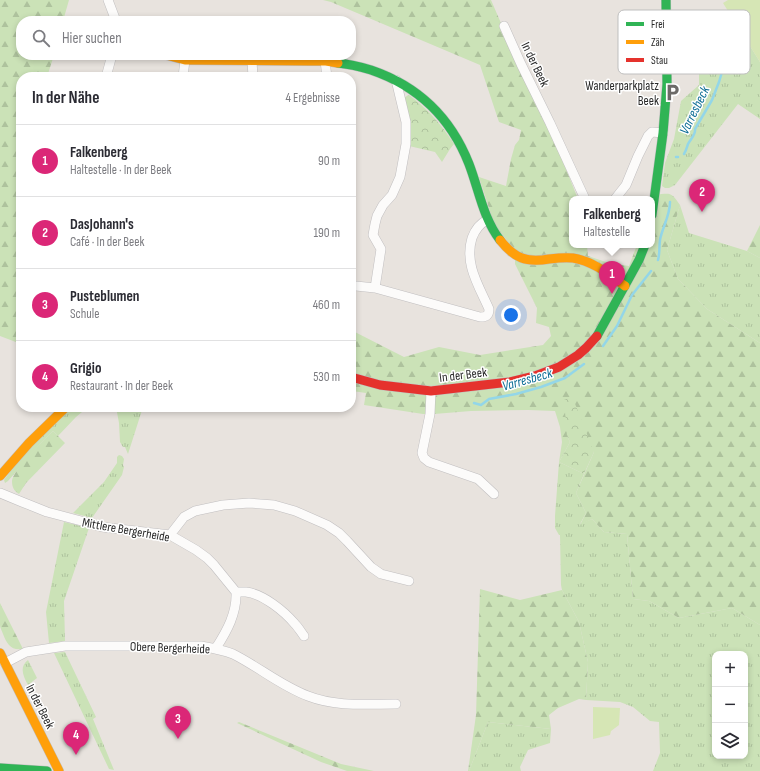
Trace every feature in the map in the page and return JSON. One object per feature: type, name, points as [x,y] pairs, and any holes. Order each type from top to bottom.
[{"type":"street","points":[[108,0],[114,16]]},
{"type":"street","points":[[666,0],[666,10]]},
{"type":"street","name":"In der Beek","points":[[504,26],[584,196]]},
{"type":"street","points":[[107,72],[111,60]]},
{"type":"street","points":[[184,72],[185,60],[325,61],[357,66],[396,80],[425,100],[447,122],[453,131],[468,160],[487,220],[504,246],[510,252],[529,262],[537,262],[553,258],[574,258],[595,266],[625,286]]},
{"type":"street","points":[[252,61],[253,72]]},
{"type":"street","points":[[325,61],[326,72]]},
{"type":"street","points":[[655,196],[663,133],[667,74]]},
{"type":"street","points":[[375,288],[381,249],[374,235],[377,216],[383,205],[392,195],[400,177],[406,144],[406,122],[396,80]]},
{"type":"street","points":[[617,196],[626,185],[648,136],[652,132],[663,133]]},
{"type":"street","points":[[356,286],[375,288],[480,317],[488,316],[489,309],[472,271],[469,253],[473,235],[479,225],[487,220]]},
{"type":"street","name":"In der Beek","points":[[356,379],[380,386],[431,391],[510,382],[525,379],[553,369],[568,362],[586,348],[596,337],[639,260],[644,248]]},
{"type":"street","name":"In der Beek","points":[[431,391],[430,414],[422,453],[424,458],[429,462],[478,480],[494,494]]},
{"type":"street","points":[[0,476],[29,442],[61,412]]},
{"type":"street","name":"Mittlere Bergerheide","points":[[0,493],[47,512],[85,522],[116,529],[170,535],[207,558],[225,577],[236,592]]},
{"type":"street","points":[[170,535],[184,517],[195,511],[223,505],[249,503],[274,505],[295,511],[327,525],[339,533],[371,567],[381,574],[409,581]]},
{"type":"street","points":[[216,648],[224,636],[232,619],[237,598],[236,592],[246,592],[268,601],[295,623],[304,636]]},
{"type":"street","name":"Obere Bergerheide","points":[[5,663],[26,652],[65,646],[201,646],[216,648],[233,654],[284,685],[308,696],[324,701],[343,705],[396,704]]},
{"type":"street","name":"In der Beek","points":[[0,653],[59,771]]},
{"type":"street","points":[[0,768],[47,771]]},
{"type":"green space","points":[[0,0],[69,0],[64,16],[16,16],[16,60],[52,60],[49,72],[16,72],[16,342],[0,336]]},
{"type":"green space","points":[[323,0],[491,0],[519,65],[548,124],[577,196],[569,196],[569,248],[587,248],[588,256],[609,263],[629,266],[636,248],[655,248],[655,195],[670,194],[680,205],[667,250],[678,279],[707,309],[760,343],[760,625],[732,608],[679,618],[649,601],[633,599],[627,534],[604,532],[592,519],[580,525],[586,513],[576,493],[594,452],[567,436],[570,442],[559,462],[562,442],[560,427],[555,411],[471,411],[423,414],[364,405],[366,393],[356,392],[356,333],[404,357],[439,347],[480,355],[543,345],[551,336],[549,327],[536,323],[537,308],[515,264],[515,251],[494,224],[479,177],[506,186],[511,159],[515,145],[519,140],[521,130],[499,122],[480,65],[331,2]]},
{"type":"green space","points":[[728,0],[760,0],[760,62],[750,46],[750,10],[727,10],[723,3]]},
{"type":"green space","points":[[750,46],[760,62],[760,119],[738,104],[675,185],[665,188],[662,186],[665,163],[674,139],[681,101],[699,85],[699,74],[750,74]]},
{"type":"green space","points":[[409,95],[423,106],[454,144],[442,162],[435,152],[409,146],[405,97]]},
{"type":"green space","points":[[680,205],[689,233],[747,251],[760,258],[760,343],[707,309],[678,279],[667,250]]},
{"type":"green space","points":[[760,225],[760,258],[747,251]]},
{"type":"green space","points":[[572,396],[594,452],[584,474],[559,462],[570,442],[567,436],[564,400]]},
{"type":"green space","points":[[67,412],[82,412],[58,436],[53,431],[5,483],[4,480],[26,451]]},
{"type":"green space","points":[[117,412],[141,412],[128,454],[125,447],[123,447],[120,442]]},
{"type":"green space","points":[[53,431],[65,443],[26,483],[19,494],[13,487],[12,481],[14,476],[30,455]]},
{"type":"green space","points":[[119,455],[124,459],[122,475],[92,518],[73,513],[104,482],[117,463],[117,457]]},
{"type":"green space","points":[[559,462],[584,474],[576,493],[586,513],[580,524],[592,519],[604,532],[627,534],[633,599],[649,601],[679,618],[732,608],[760,625],[760,771],[653,771],[660,753],[659,722],[650,721],[633,707],[620,702],[586,700],[588,662],[579,622],[562,590],[560,535],[555,528]]},
{"type":"green space","points":[[64,522],[89,528],[64,601],[65,641],[49,643],[46,612]]},
{"type":"green space","points":[[480,589],[520,600],[562,590],[579,622],[588,662],[586,700],[579,699],[558,708],[549,715],[551,729],[488,722],[468,771],[476,715]]},
{"type":"green space","points":[[0,603],[23,649],[12,648],[6,641],[0,626]]},
{"type":"green space","points":[[65,652],[96,717],[93,719],[114,770],[109,769],[54,653]]},
{"type":"green space","points":[[28,660],[37,678],[28,685],[23,675],[23,669]]},
{"type":"green space","points":[[593,707],[620,708],[619,725],[611,731],[610,735],[593,739]]},
{"type":"green space","points":[[239,722],[341,764],[374,771],[347,771],[321,762],[237,723]]},
{"type":"green space","points":[[488,722],[551,729],[550,743],[528,750],[520,767],[521,771],[469,771]]},
{"type":"waterway","name":"Varresbeck","points":[[684,154],[694,135],[695,129],[712,100],[721,74]]},
{"type":"waterway","name":"Varresbeck","points":[[658,260],[660,240],[669,212],[670,202]]},
{"type":"waterway","name":"Varresbeck","points":[[603,346],[617,326],[632,295],[651,271]]},
{"type":"waterway","name":"Varresbeck","points":[[474,403],[481,405],[489,399],[541,387],[565,378],[584,364]]},
{"type":"traffic: fast","points":[[666,0],[666,10]]},
{"type":"traffic: fast","points":[[338,63],[371,70],[404,85],[431,106],[442,118],[462,147],[485,213],[500,240]]},
{"type":"traffic: fast","points":[[655,196],[663,133],[667,74]]},
{"type":"traffic: fast","points":[[597,336],[639,260],[644,248]]},
{"type":"traffic: fast","points":[[0,768],[47,771]]},
{"type":"traffic: slow","points":[[185,60],[326,61],[338,63]]},
{"type":"traffic: slow","points":[[500,240],[510,251],[521,258],[534,260],[570,258],[580,260],[601,269],[625,286]]},
{"type":"traffic: slow","points":[[0,476],[29,443],[61,412]]},
{"type":"traffic: slow","points":[[0,653],[59,771]]},
{"type":"traffic: jam","points":[[356,378],[380,385],[431,391],[510,382],[535,376],[559,367],[578,355],[597,336]]},
{"type":"place","name":"Wanderparkplatz Beek","points":[[672,92]]},
{"type":"place","name":"DasJohann's","points":[[702,212]]},
{"type":"place","name":"Falkenberg","points":[[612,294]]},
{"type":"place","name":"Pusteblumen","points":[[178,739]]},
{"type":"place","name":"Grigio","points":[[76,755]]}]
